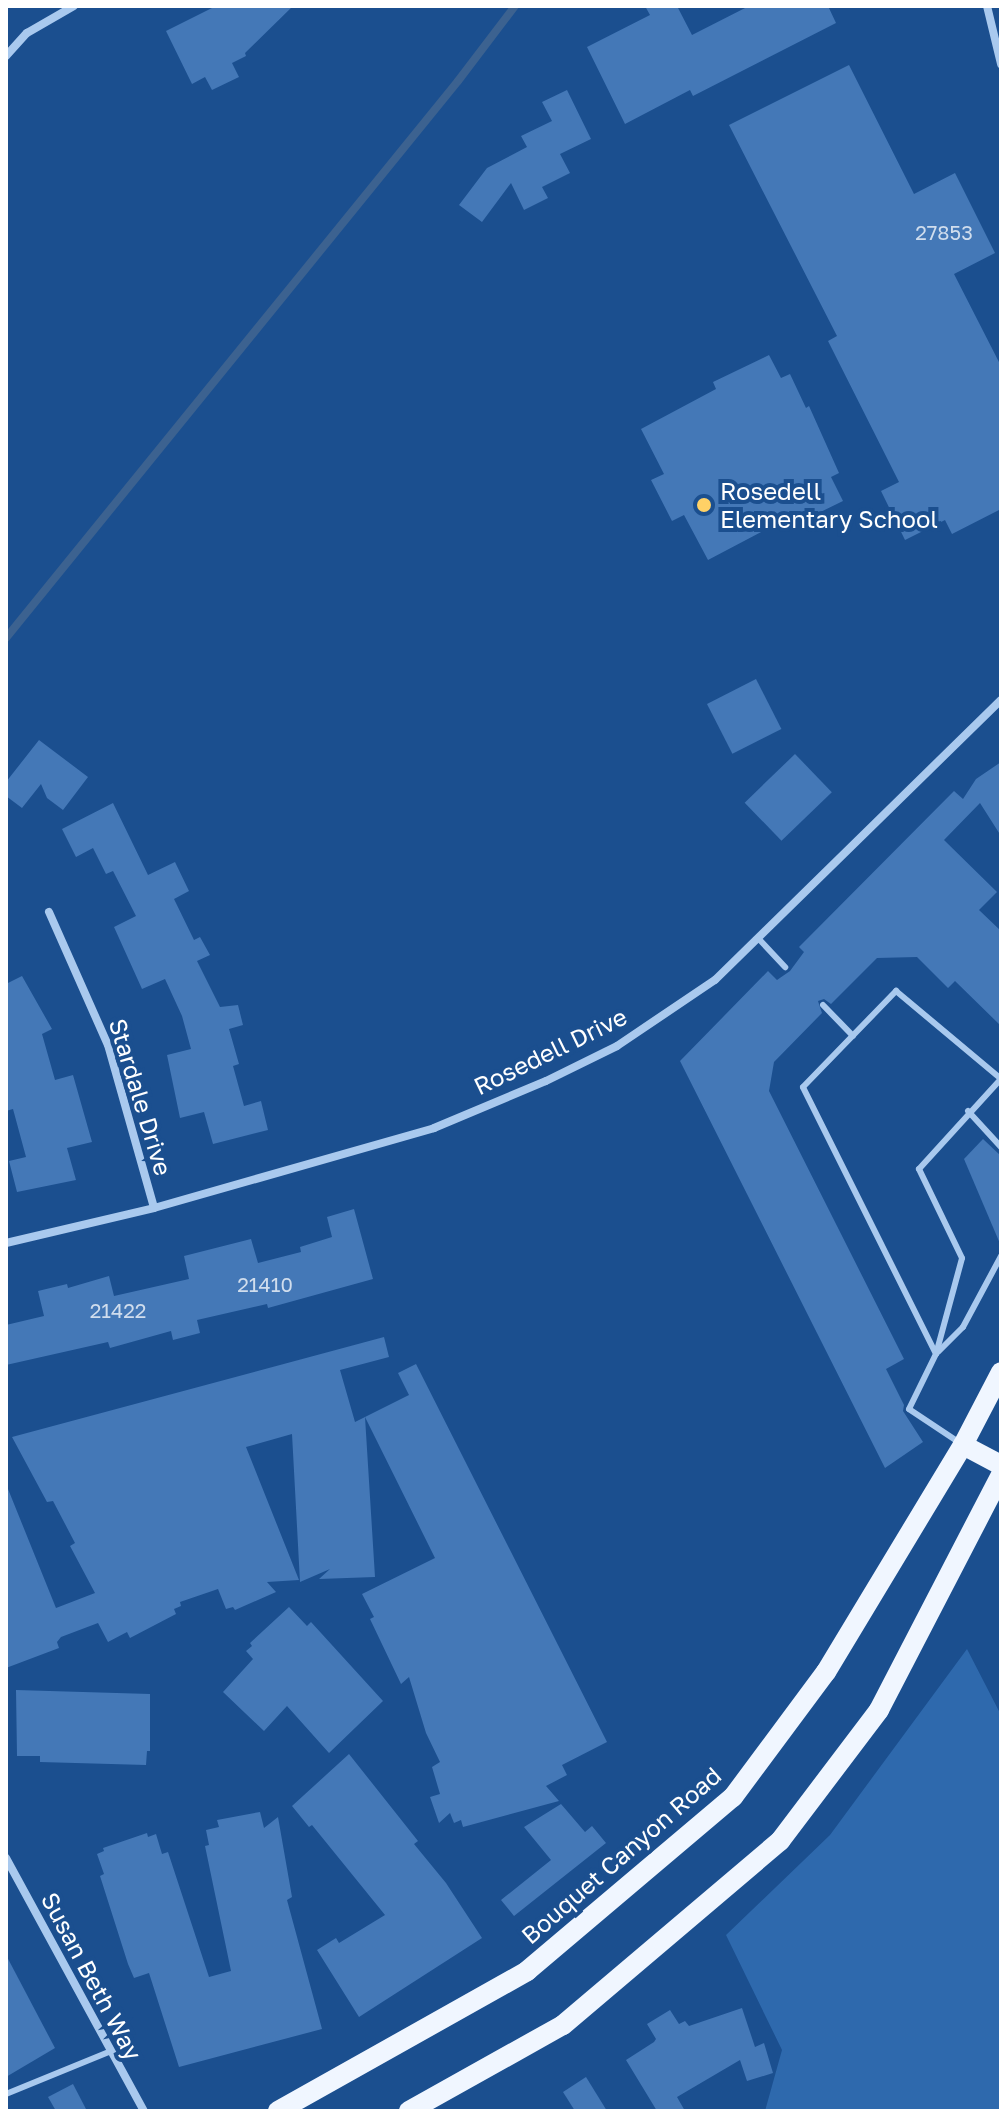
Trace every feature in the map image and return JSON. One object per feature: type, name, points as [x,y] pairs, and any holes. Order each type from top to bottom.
[{"type":"main road","name":"Bouquet Canyon Road","points":[[278,2111],[527,1971],[733,1797],[826,1672],[963,1445],[1001,1372]]},
{"type":"main road","points":[[963,1445],[1001,1465]]},
{"type":"main road","points":[[409,2111],[563,2025],[780,1841],[879,1710],[1001,1475]]},
{"type":"street","points":[[6,56],[27,33],[74,6]]},
{"type":"street","points":[[987,6],[997,31],[1001,64]]},
{"type":"street","name":"Rosedell Drive","points":[[6,1243],[154,1208],[434,1128],[546,1081],[617,1046],[715,980],[1001,700]]},
{"type":"street","name":"Stardale Drive","points":[[49,912],[108,1045],[154,1208]]},
{"type":"street","name":"Susan Beth Way","points":[[6,1858],[109,2052],[144,2111]]},
{"type":"lane","points":[[758,938],[785,967]]},
{"type":"lane","points":[[936,1354],[803,1087],[896,991],[1000,1078],[919,1169],[962,1258],[936,1354],[909,1409],[963,1445]]},
{"type":"lane","points":[[823,1005],[853,1036]]},
{"type":"lane","points":[[968,1111],[1001,1147]]},
{"type":"lane","points":[[936,1354],[963,1327],[1001,1256]]},
{"type":"lane","points":[[6,2094],[109,2052]]},
{"type":"shaded area","points":[[967,1649],[1001,1715],[1001,2111],[765,2111],[782,2050],[726,1935],[830,1835]]},
{"type":"building","points":[[216,6],[293,6],[245,53],[246,56],[232,63],[239,77],[212,90],[205,77],[192,84],[166,31]]},
{"type":"building","points":[[645,6],[677,6],[692,35],[749,6],[828,6],[836,23],[693,96],[690,90],[625,124],[587,47],[650,15]]},
{"type":"building","points":[[849,65],[914,194],[955,173],[995,253],[954,274],[1001,366],[1001,509],[952,534],[945,520],[905,540],[881,491],[899,482],[828,341],[837,336],[729,125]]},
{"type":"building","points":[[567,90],[591,139],[560,154],[570,173],[542,187],[548,198],[524,210],[511,183],[482,222],[459,205],[487,168],[527,147],[521,136],[552,121],[542,102]]},
{"type":"building","points":[[769,355],[781,378],[790,374],[806,408],[809,406],[839,473],[831,477],[843,501],[796,524],[794,521],[771,532],[769,528],[708,560],[684,515],[672,521],[651,480],[664,474],[641,429],[716,389],[713,382]]},
{"type":"building","points":[[756,679],[781,729],[732,754],[707,704]]},
{"type":"building","points":[[39,740],[88,777],[63,810],[47,798],[41,784],[22,808],[6,796],[6,782]]},
{"type":"building","points":[[795,754],[832,792],[781,841],[745,803]]},
{"type":"building","points":[[1001,762],[1001,836],[980,803],[944,840],[997,892],[979,910],[1001,931],[1001,1026],[955,981],[948,988],[917,957],[877,958],[831,1004],[824,999],[818,1001],[822,1013],[774,1062],[769,1091],[904,1359],[886,1369],[904,1405],[903,1411],[923,1442],[885,1468],[680,1061],[768,971],[777,980],[790,971],[804,952],[799,947],[954,791],[963,799],[976,779]]},
{"type":"building","points":[[113,803],[148,875],[175,862],[189,891],[174,899],[194,940],[200,937],[210,955],[197,961],[220,1007],[238,1005],[243,1025],[229,1029],[239,1064],[233,1066],[244,1106],[261,1101],[268,1130],[213,1144],[204,1112],[180,1118],[167,1055],[191,1049],[182,1016],[165,979],[142,989],[114,927],[136,916],[113,871],[106,874],[93,848],[76,857],[62,829]]},
{"type":"building","points":[[22,976],[52,1029],[42,1034],[55,1080],[73,1075],[92,1142],[67,1148],[76,1180],[17,1192],[9,1161],[26,1157],[13,1109],[6,1111],[6,984]]},
{"type":"building","points":[[983,1139],[1001,1156],[1001,1246],[964,1159]]},
{"type":"building","points":[[354,1209],[373,1279],[268,1308],[267,1304],[197,1320],[200,1333],[173,1340],[171,1331],[110,1348],[108,1342],[6,1365],[6,1325],[44,1316],[38,1291],[67,1284],[68,1288],[109,1276],[114,1296],[189,1279],[184,1256],[251,1239],[258,1263],[301,1252],[300,1247],[332,1237],[327,1217]]},
{"type":"building","points":[[384,1337],[389,1357],[340,1370],[355,1422],[365,1417],[375,1577],[319,1579],[330,1569],[300,1582],[292,1434],[246,1447],[299,1580],[267,1582],[276,1592],[235,1610],[233,1607],[226,1609],[218,1589],[180,1602],[181,1606],[174,1609],[176,1614],[130,1638],[127,1632],[108,1642],[98,1623],[61,1637],[57,1642],[59,1648],[6,1668],[6,1484],[56,1608],[95,1593],[70,1546],[75,1543],[53,1501],[47,1502],[12,1437]]},
{"type":"building","points":[[416,1364],[607,1742],[562,1765],[567,1775],[546,1786],[559,1801],[463,1827],[461,1820],[454,1823],[450,1813],[439,1823],[430,1797],[440,1794],[432,1767],[440,1762],[426,1733],[409,1677],[401,1684],[370,1619],[374,1617],[362,1594],[435,1558],[365,1417],[409,1395],[398,1373]]},
{"type":"building","points":[[289,1607],[307,1626],[311,1622],[383,1701],[329,1753],[287,1706],[264,1731],[223,1692],[253,1659],[246,1651],[252,1646],[250,1643]]},
{"type":"building","points":[[16,1690],[150,1694],[150,1751],[147,1751],[146,1765],[40,1762],[40,1756],[17,1756]]},
{"type":"building","points":[[349,1754],[418,1841],[414,1844],[446,1883],[482,1938],[359,2017],[317,1950],[336,1938],[339,1943],[385,1915],[312,1825],[309,1827],[292,1806]]},
{"type":"building","points":[[561,1804],[585,1832],[592,1826],[606,1843],[514,1916],[501,1900],[551,1860],[524,1827]]},
{"type":"building","points":[[260,1812],[264,1828],[278,1817],[292,1897],[287,1900],[322,2029],[179,2067],[149,1973],[134,1978],[128,1964],[100,1876],[104,1874],[97,1854],[104,1851],[103,1848],[147,1833],[148,1837],[156,1834],[162,1854],[168,1852],[209,1977],[231,1971],[205,1846],[209,1845],[206,1830],[219,1827],[217,1820]]},
{"type":"building","points":[[6,1955],[55,2048],[6,2077]]},
{"type":"building","points":[[742,2008],[755,2047],[764,2043],[773,2073],[747,2081],[740,2060],[677,2097],[685,2111],[657,2111],[626,2060],[656,2039],[647,2024],[670,2010],[679,2024],[685,2021],[689,2026]]},
{"type":"building","points":[[586,2077],[607,2111],[575,2111],[563,2092]]},
{"type":"building","points":[[73,2084],[87,2111],[56,2111],[48,2097]]},
{"type":"waterway","points":[[6,638],[458,81],[515,6]]},
{"type":"place","name":"Rosedell Elementary School","points":[[704,505]]}]
